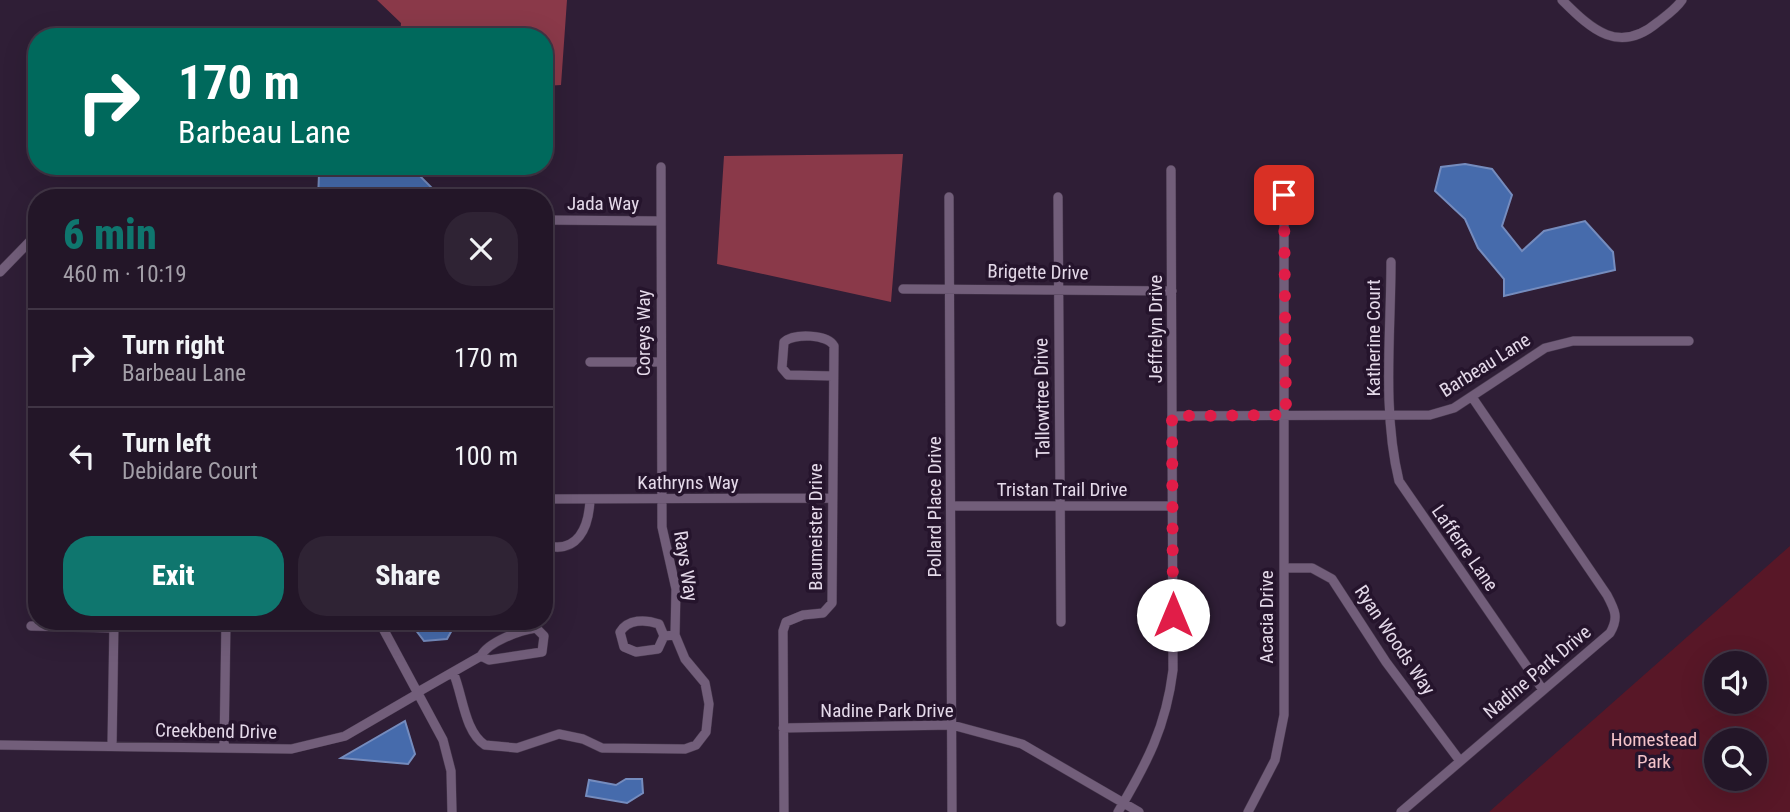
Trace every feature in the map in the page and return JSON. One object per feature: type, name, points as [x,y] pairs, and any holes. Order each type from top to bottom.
[{"type":"street","points":[[1562,0],[1602,35],[1622,38],[1644,35],[1682,0]]},
{"type":"street","name":"Coreys Way","points":[[661,167],[661,499]]},
{"type":"street","name":"Jeffrelyn Drive","points":[[1118,812],[1154,750],[1170,697],[1173,670],[1171,170]]},
{"type":"street","name":"Acacia Drive","points":[[1248,812],[1275,760],[1283,729],[1286,415],[1284,195]]},
{"type":"street","name":"Pollard Place Drive","points":[[949,197],[952,812]]},
{"type":"street","name":"Tallowtree Drive","points":[[1058,197],[1060,622]]},
{"type":"street","name":"Jada Way","points":[[553,220],[661,220]]},
{"type":"street","points":[[0,272],[28,243]]},
{"type":"street","name":"Katherine Court","points":[[1390,414],[1391,262]]},
{"type":"street","name":"Brigette Drive","points":[[903,289],[1172,291]]},
{"type":"street","name":"Baumeister Drive","points":[[783,812],[783,631],[786,622],[803,615],[823,612],[832,603],[834,346],[830,340],[789,338],[784,342],[781,348],[784,372],[788,375],[833,376]]},
{"type":"street","name":"Barbeau Lane","points":[[1172,416],[1430,415],[1454,408],[1545,348],[1554,345],[1573,341],[1689,341]]},
{"type":"street","points":[[590,362],[661,362]]},
{"type":"street","name":"Nadine Park Drive","points":[[1401,812],[1610,633],[1616,623],[1616,613],[1472,397]]},
{"type":"street","name":"Lafferre Lane","points":[[1390,414],[1393,455],[1399,481],[1543,690]]},
{"type":"street","name":"Kathryns Way","points":[[553,499],[832,498]]},
{"type":"street","points":[[553,547],[569,546],[583,534],[589,520],[590,499]]},
{"type":"street","name":"Rays Way","points":[[453,672],[462,693],[469,726],[485,745],[517,748],[559,734],[583,739],[602,748],[685,749],[696,745],[706,732],[709,704],[705,683],[685,659],[675,635],[676,589],[662,527],[661,499]]},
{"type":"street","name":"Tristan Trail Drive","points":[[951,506],[1173,506]]},
{"type":"street","name":"Ryan Woods Way","points":[[1284,568],[1312,568],[1332,579],[1386,662],[1460,761]]},
{"type":"street","points":[[649,621],[659,624],[664,636],[658,649],[636,652],[624,647],[620,632],[631,623],[649,621]]},
{"type":"street","points":[[112,747],[114,630]]},
{"type":"street","points":[[224,748],[226,630]]},
{"type":"street","points":[[384,630],[448,754],[452,812]]},
{"type":"street","name":"Creekbend Drive","points":[[0,745],[291,749],[345,736],[481,656],[485,649],[527,630]]},
{"type":"street","name":"Creekbend Drive","points":[[481,656],[489,660],[518,654],[538,654],[542,652],[544,636],[539,630]]},
{"type":"street","points":[[664,636],[675,635]]},
{"type":"street","name":"Nadine Park Drive","points":[[783,727],[952,725],[1022,744],[1139,812]]},
{"type":"green space","name":"Homestead Park","points":[[1790,546],[1790,812],[1489,812]]},
{"type":"shaded area","points":[[377,0],[567,0],[561,85],[553,85],[553,28],[401,28],[401,23]]},
{"type":"shaded area","points":[[903,154],[891,302],[717,264],[724,156]]},
{"type":"water","points":[[1465,164],[1492,169],[1512,195],[1502,226],[1522,251],[1544,231],[1585,221],[1613,252],[1615,270],[1504,296],[1504,279],[1478,248],[1465,219],[1435,191],[1441,167]]},
{"type":"water","points":[[319,175],[419,175],[433,189],[318,189]]},
{"type":"water","points":[[416,630],[452,630],[447,639],[424,641]]},
{"type":"water","points":[[405,721],[415,754],[408,764],[341,758]]},
{"type":"water","points":[[626,779],[642,779],[643,793],[627,803],[586,796],[589,780],[616,785]]},
{"type":"route","points":[[1173,615],[1172,416],[1286,415],[1284,195]]}]
